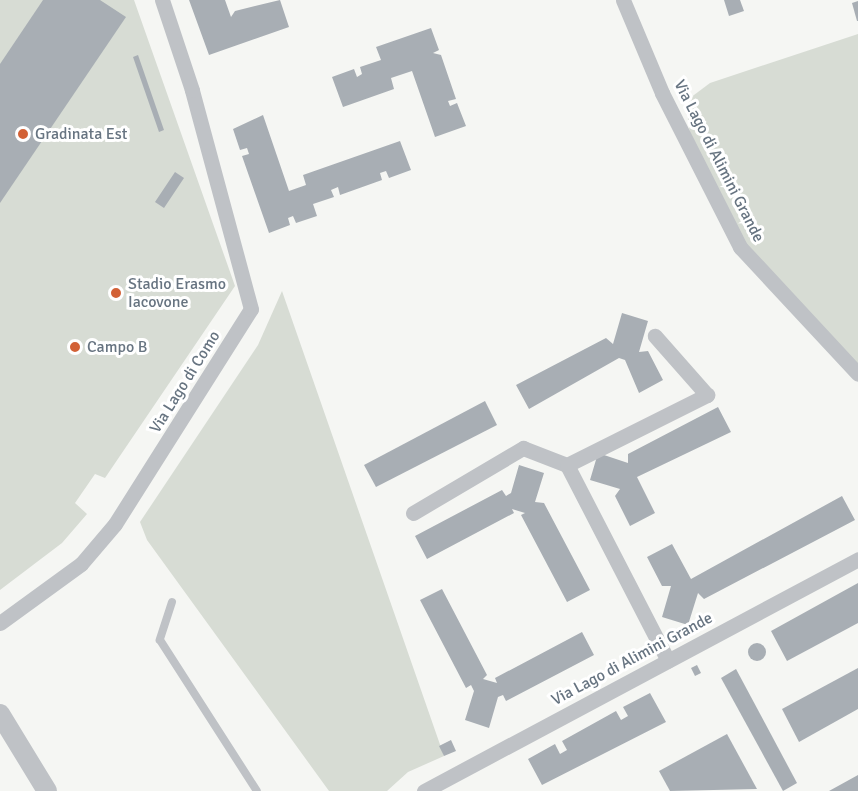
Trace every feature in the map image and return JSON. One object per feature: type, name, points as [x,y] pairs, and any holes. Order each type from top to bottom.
[{"type":"street","name":"Via Lago di Como","points":[[0,623],[81,564],[115,524],[251,309],[192,90],[162,0]]},
{"type":"street","name":"Via Lago di Alimini Grande","points":[[623,0],[662,93],[740,247],[858,374]]},
{"type":"street","points":[[567,465],[707,395],[655,336]]},
{"type":"street","points":[[413,513],[523,448],[567,465],[668,661]]},
{"type":"street","name":"Via Lago di Alimini Grande","points":[[424,791],[858,559]]},
{"type":"street","points":[[0,714],[47,791]]},
{"type":"lane","points":[[172,602],[160,640],[257,791]]},
{"type":"shaded area","name":"Stadio Erasmo Iacovone","points":[[0,0],[134,0],[235,286],[105,478],[95,474],[75,503],[87,514],[62,543],[0,590]]},
{"type":"shaded area","points":[[858,34],[858,367],[744,245],[690,135],[686,101],[710,83]]},
{"type":"shaded area","points":[[282,291],[444,756],[408,772],[387,791],[329,791],[147,540],[140,522],[258,345]]},
{"type":"building","name":"Gradinata Est","points":[[43,0],[100,0],[126,17],[0,203],[0,64]]},
{"type":"building","points":[[189,0],[225,0],[231,17],[235,11],[280,0],[289,27],[209,55]]},
{"type":"building","points":[[724,0],[740,0],[744,11],[729,16]]},
{"type":"building","points":[[858,1],[858,21],[857,21],[852,3]]},
{"type":"building","points":[[431,28],[439,50],[433,53],[441,55],[456,99],[448,101],[450,106],[457,103],[466,126],[435,137],[412,71],[391,78],[394,89],[343,107],[332,77],[354,69],[357,77],[362,74],[360,67],[381,60],[376,47]]},
{"type":"building","points":[[138,55],[164,130],[159,132],[133,57]]},
{"type":"building","points":[[263,115],[289,191],[306,185],[303,175],[400,141],[411,170],[389,178],[386,171],[380,173],[382,180],[340,195],[338,187],[331,190],[334,197],[313,204],[317,216],[296,223],[293,216],[288,218],[290,225],[269,233],[242,156],[249,154],[247,148],[240,150],[233,129]]},
{"type":"building","points":[[175,172],[184,178],[164,208],[155,202]]},
{"type":"building","points":[[622,313],[648,321],[639,352],[648,351],[663,380],[639,393],[625,360],[619,358],[529,409],[516,385],[606,338],[613,344]]},
{"type":"building","points":[[485,401],[497,425],[376,487],[364,465]]},
{"type":"building","points":[[718,407],[731,432],[637,477],[655,513],[630,526],[615,496],[620,489],[590,480],[598,453],[628,463],[628,454]]},
{"type":"building","points":[[519,465],[544,473],[535,502],[544,503],[590,590],[567,602],[521,515],[525,513],[512,509],[514,513],[427,559],[415,536],[502,490],[506,496],[511,493]]},
{"type":"building","points":[[842,496],[855,520],[704,599],[698,593],[688,625],[662,617],[671,586],[662,586],[647,557],[672,544],[691,579]]},
{"type":"building","points":[[858,583],[858,623],[787,661],[771,631]]},
{"type":"building","points":[[442,589],[487,675],[483,679],[497,683],[495,678],[582,632],[594,655],[506,701],[503,695],[498,697],[489,728],[465,720],[474,691],[471,685],[466,688],[420,600]]},
{"type":"building","points":[[753,643],[761,643],[766,648],[764,659],[753,661],[748,656],[748,648]]},
{"type":"building","points":[[697,665],[701,673],[695,676],[691,668]]},
{"type":"building","points":[[858,668],[858,709],[799,742],[782,709]]},
{"type":"building","points":[[736,669],[797,783],[783,791],[721,678]]},
{"type":"building","points":[[650,693],[666,722],[542,785],[528,759],[555,744],[560,754],[567,750],[562,741],[616,711],[621,720],[628,716],[623,707]]},
{"type":"building","points":[[727,734],[757,789],[670,791],[659,771]]},
{"type":"building","points":[[451,740],[456,751],[444,756],[439,746]]},
{"type":"building","points":[[858,775],[858,791],[829,791]]},
{"type":"place","name":"Gradinata Est","points":[[23,134]]},
{"type":"place","name":"Stadio Erasmo Iacovone","points":[[116,293]]},
{"type":"place","name":"Campo B","points":[[75,347]]}]
